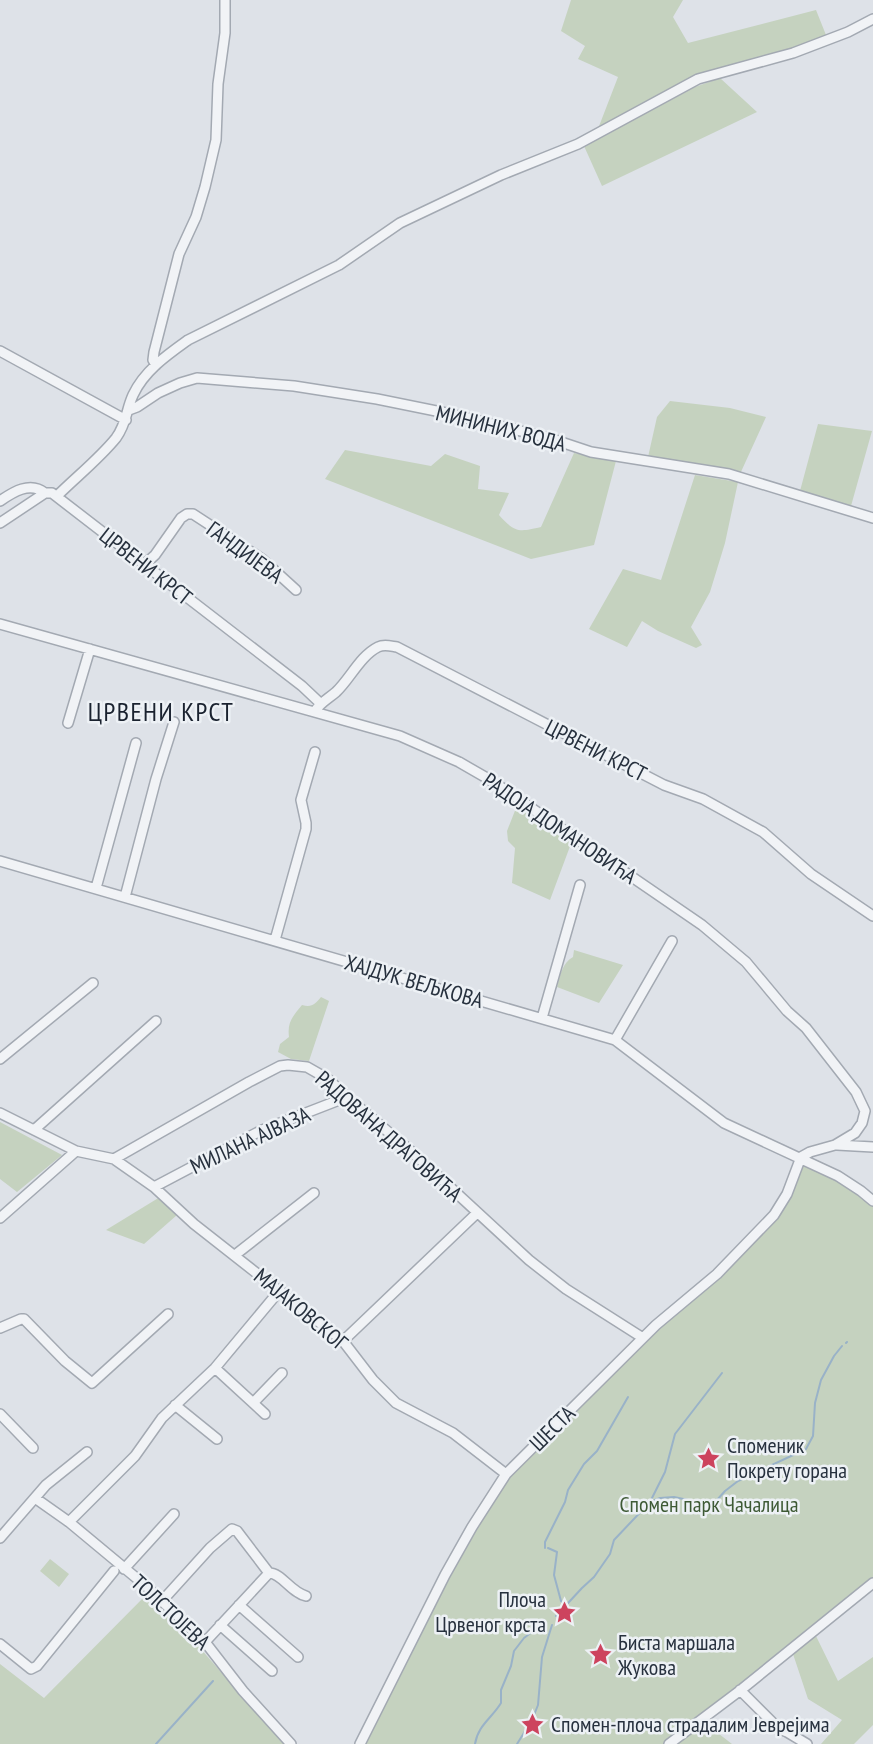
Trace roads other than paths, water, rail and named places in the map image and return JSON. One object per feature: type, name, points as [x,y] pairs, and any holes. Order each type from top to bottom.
[{"type":"street","points":[[156,365],[153,360],[154,352],[167,297],[179,254],[196,217],[216,140],[218,84],[225,33],[225,0]]},
{"type":"street","points":[[0,501],[22,488],[33,488],[57,496],[117,437],[126,420],[133,396],[145,376],[166,355],[188,340],[339,266],[400,223],[501,174],[578,144],[698,79],[793,53],[873,20]]},
{"type":"street","points":[[0,351],[126,420]]},
{"type":"street","name":"МИНИНИХ ВОДА","points":[[129,410],[158,393],[197,378],[294,386],[451,414],[549,438],[591,452],[729,474],[873,518]]},
{"type":"street","points":[[0,523],[45,493]]},
{"type":"street","name":"ЦРВЕНИ КРСТ","points":[[57,496],[308,691],[317,707],[335,693],[374,650],[384,645],[397,647],[664,785],[703,799],[744,821],[763,832],[811,874],[873,916]]},
{"type":"street","name":"ГАНДИЈЕВА","points":[[145,564],[155,555],[181,518],[193,514],[262,559],[296,590]]},
{"type":"street","name":"РАДОЈА ДОМАНОВИЋА","points":[[0,624],[317,707],[400,736],[459,762],[492,781],[670,902],[730,948],[746,962],[787,1011],[806,1028],[860,1099],[865,1111],[862,1123],[855,1133],[835,1145],[801,1157]]},
{"type":"street","points":[[68,723],[90,649]]},
{"type":"street","points":[[125,897],[156,779],[174,722]]},
{"type":"street","points":[[96,888],[136,743]]},
{"type":"street","points":[[275,940],[306,829],[301,800],[315,752]]},
{"type":"street","name":"ХАЈДУК ВЕЉКОВА","points":[[0,861],[615,1040],[724,1123],[801,1157],[837,1176],[873,1201]]},
{"type":"street","points":[[542,1018],[580,885]]},
{"type":"street","points":[[615,1040],[672,940]]},
{"type":"street","points":[[0,1059],[93,983]]},
{"type":"street","points":[[34,1130],[156,1021]]},
{"type":"street","name":"РАДОВАНА ДРАГОВИЋА","points":[[114,1159],[280,1066],[300,1066],[315,1070],[412,1152],[529,1260],[566,1289],[643,1338]]},
{"type":"street","name":"МИЛАНА АЈВАЗА","points":[[154,1187],[262,1130],[346,1097]]},
{"type":"street","name":"МАЈАКОВСКОГ","points":[[0,1113],[76,1151],[114,1159],[154,1187],[194,1224],[343,1341],[373,1380],[396,1403],[453,1434],[506,1474]]},
{"type":"street","points":[[835,1145],[873,1147]]},
{"type":"street","points":[[0,1218],[76,1151]]},
{"type":"street","name":"ШЕСТА","points":[[360,1744],[445,1575],[506,1474],[643,1338],[717,1274],[774,1215],[787,1194],[801,1157]]},
{"type":"street","name":"МАЈАКОВСКОГ","points":[[235,1255],[314,1193]]},
{"type":"street","points":[[343,1341],[477,1213]]},
{"type":"street","points":[[69,1522],[135,1456],[162,1418],[215,1368],[280,1290]]},
{"type":"street","points":[[0,1328],[24,1319],[64,1361],[92,1383],[168,1314]]},
{"type":"street","points":[[215,1368],[266,1414]]},
{"type":"street","points":[[254,1403],[282,1373]]},
{"type":"street","points":[[175,1405],[217,1439]]},
{"type":"street","points":[[0,1414],[33,1448]]},
{"type":"street","points":[[0,1538],[59,1473],[87,1452]]},
{"type":"street","name":"ТОЛСТОЈЕВА","points":[[35,1498],[69,1522],[162,1601],[205,1642],[243,1691],[291,1744]]},
{"type":"street","points":[[124,1569],[174,1514]]},
{"type":"street","points":[[162,1601],[210,1548],[232,1528],[237,1531],[268,1573],[276,1574],[294,1592],[306,1596]]},
{"type":"street","points":[[0,1644],[31,1669],[37,1666],[114,1571]]},
{"type":"street","points":[[205,1642],[268,1573]]},
{"type":"street","points":[[669,1744],[873,1583]]},
{"type":"street","points":[[238,1605],[297,1657]]},
{"type":"street","points":[[220,1625],[272,1671]]},
{"type":"street","points":[[740,1690],[779,1729],[807,1744]]},
{"type":"waterway","points":[[556,1616],[594,1577],[610,1554],[614,1540],[650,1502],[660,1498],[674,1497],[707,1504],[717,1500],[738,1481],[806,1449],[813,1436],[815,1403],[821,1380],[842,1346]]},
{"type":"waterway","points":[[650,1502],[665,1472],[675,1434],[722,1373]]},
{"type":"waterway","points":[[545,1548],[545,1542],[565,1502],[568,1490],[584,1464],[597,1451],[628,1397]]},
{"type":"waterway","points":[[548,1548],[557,1552],[554,1575],[561,1601],[566,1606]]},
{"type":"waterway","points":[[475,1744],[482,1727],[501,1703],[501,1690],[511,1666],[514,1651],[524,1638],[545,1622]]},
{"type":"waterway","points":[[517,1744],[532,1720],[538,1705],[542,1657],[552,1625]]},
{"type":"waterway","points":[[156,1744],[213,1681]]},
{"type":"place","name":"Споменик Покрету горана","points":[[709,1458]]},
{"type":"place","name":"Плоча Црвеног крста","points":[[564,1612]]},
{"type":"place","name":"Биста маршала Жукова","points":[[600,1655]]},
{"type":"place","name":"Спомен-плоча страдалим Јеврејима","points":[[533,1724]]},
{"type":"district","name":"ЦРВЕНИ КРСТ","points":[[161,711]]},
{"type":"park label","name":"Спомен парк Чачалица","points":[[709,1504]]}]
